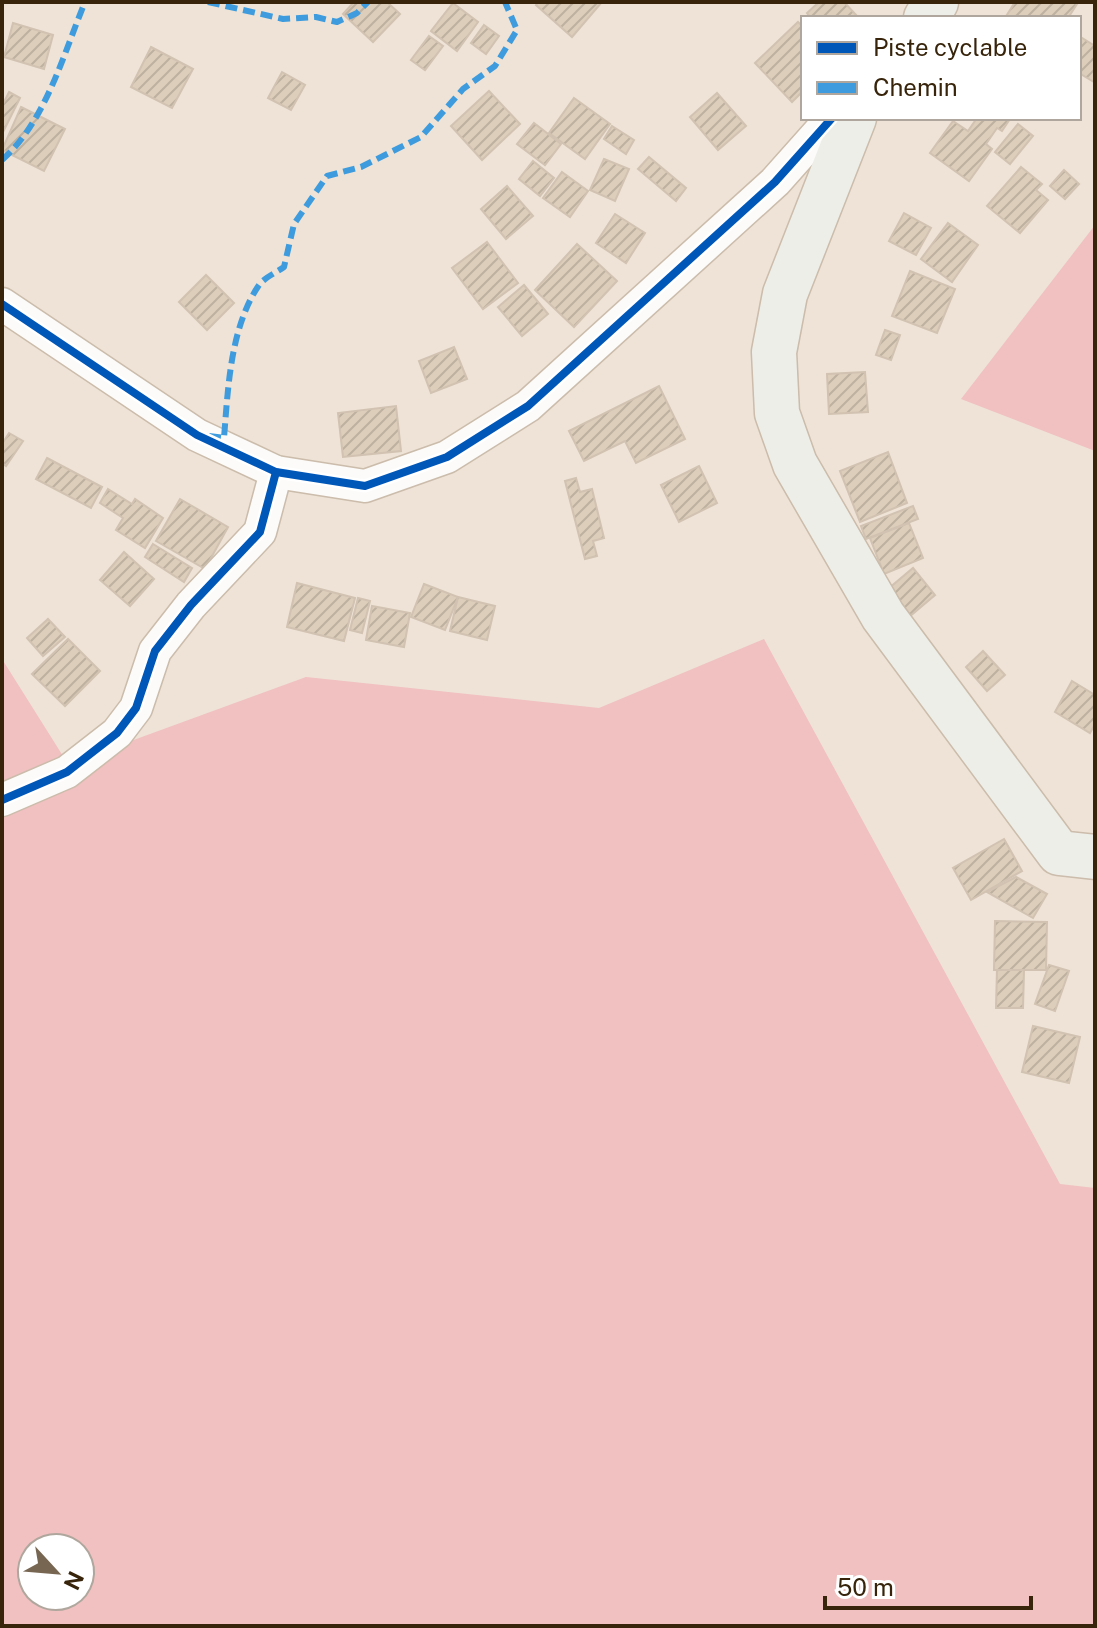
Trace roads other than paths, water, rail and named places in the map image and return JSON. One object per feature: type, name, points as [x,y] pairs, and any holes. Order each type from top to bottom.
[{"type":"main road","points":[[853,120],[785,294],[774,352],[777,413],[795,464],[883,616],[1059,853],[1095,857]]},
{"type":"street","points":[[2,304],[197,435],[276,472],[365,486],[447,457],[528,406],[775,182],[830,120]]},
{"type":"street","points":[[2,800],[67,772],[117,733],[136,708],[155,651],[191,605],[260,532],[276,472]]}]
